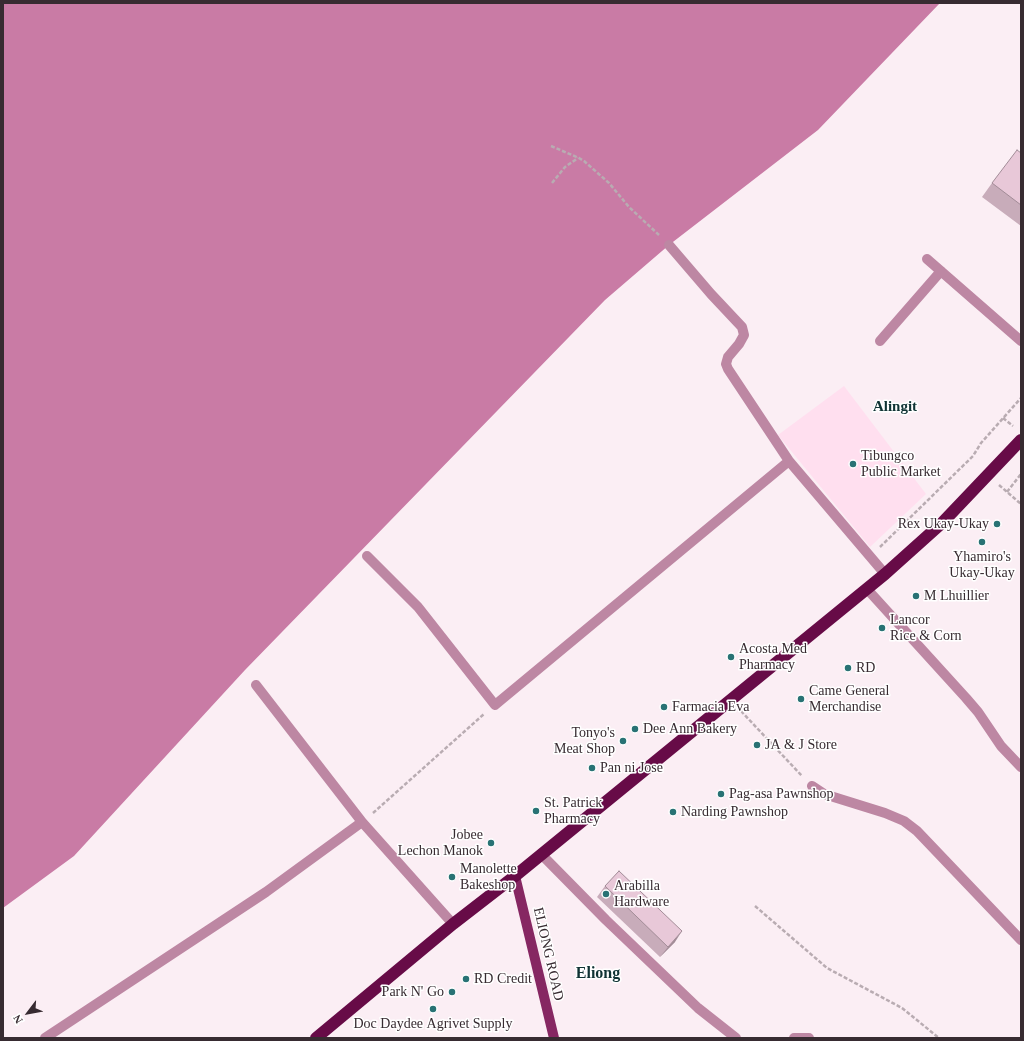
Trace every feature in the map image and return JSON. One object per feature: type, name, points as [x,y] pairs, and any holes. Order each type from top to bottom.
[{"type":"highway","points":[[316,1038],[452,924],[515,876],[885,574],[943,522],[1021,440]]},
{"type":"main road","name":"ELIONG ROAD","points":[[515,876],[554,1038]]},
{"type":"street","points":[[670,245],[711,294],[742,327],[744,335],[739,344],[728,357],[726,364],[728,369],[789,461],[885,574]]},
{"type":"street","points":[[927,259],[1021,341]]},
{"type":"street","points":[[880,341],[941,271]]},
{"type":"street","points":[[367,556],[418,607],[495,705],[789,461]]},
{"type":"street","points":[[867,589],[966,698],[978,712],[1001,746],[1021,767]]},
{"type":"street","points":[[256,685],[362,822],[452,924]]},
{"type":"street","points":[[812,786],[824,794],[885,813],[904,821],[917,831],[1021,940]]},
{"type":"street","points":[[45,1038],[266,892],[362,822]]},
{"type":"street","points":[[541,854],[606,920],[698,1008],[736,1038]]},
{"type":"street","points":[[794,1038],[809,1038]]},
{"type":"path","points":[[551,146],[579,158],[609,183],[629,207],[670,245]]},
{"type":"path","points":[[552,183],[565,167],[579,158]]},
{"type":"path","points":[[870,557],[973,456],[981,443],[1021,398]]},
{"type":"path","points":[[1007,492],[1021,474]]},
{"type":"path","points":[[988,476],[1021,504]]},
{"type":"path","points":[[730,700],[812,786]]},
{"type":"path","points":[[362,822],[495,705]]},
{"type":"path","points":[[755,906],[827,968],[902,1008],[938,1038]]},
{"type":"shaded area","points":[[3,3],[940,3],[818,130],[669,245],[605,300],[245,670],[74,856],[3,908]]},
{"type":"shaded area","name":"Tibungco Public Market","points":[[844,386],[926,494],[870,547],[778,435]]},
{"type":"building","points":[[1017,150],[1021,153],[1021,205],[992,183]]},
{"type":"building","points":[[619,871],[682,931],[668,947],[605,886]]},
{"type":"place","name":"Tibungco Public Market","points":[[853,464]]},
{"type":"place","name":"Rex Ukay-Ukay","points":[[997,524]]},
{"type":"place","name":"Yhamiro's Ukay-Ukay","points":[[982,542]]},
{"type":"place","name":"M Lhuillier","points":[[916,596]]},
{"type":"place","name":"Lancor Rice & Corn","points":[[882,628]]},
{"type":"place","name":"Acosta Med Pharmacy","points":[[731,657]]},
{"type":"place","name":"RD","points":[[848,668]]},
{"type":"place","name":"Came General Merchandise","points":[[801,699]]},
{"type":"place","name":"Farmacia Eva","points":[[664,707]]},
{"type":"place","name":"Dee Ann Bakery","points":[[635,729]]},
{"type":"place","name":"Tonyo's Meat Shop","points":[[623,741]]},
{"type":"place","name":"JA & J Store","points":[[757,745]]},
{"type":"place","name":"Pan ni Jose","points":[[592,768]]},
{"type":"place","name":"Pag-asa Pawnshop","points":[[721,794]]},
{"type":"place","name":"St. Patrick Pharmacy","points":[[536,811]]},
{"type":"place","name":"Narding Pawnshop","points":[[673,812]]},
{"type":"place","name":"Jobee Lechon Manok","points":[[491,843]]},
{"type":"place","name":"Manolette Bakeshop","points":[[452,877]]},
{"type":"place","name":"Arabilla Hardware","points":[[606,894]]},
{"type":"place","name":"RD Credit","points":[[466,979]]},
{"type":"place","name":"Park N' Go","points":[[452,992]]},
{"type":"place","name":"Doc Daydee Agrivet Supply","points":[[433,1009]]},
{"type":"district","name":"Alingit","points":[[895,407]]},
{"type":"district","name":"Eliong","points":[[598,974]]}]
